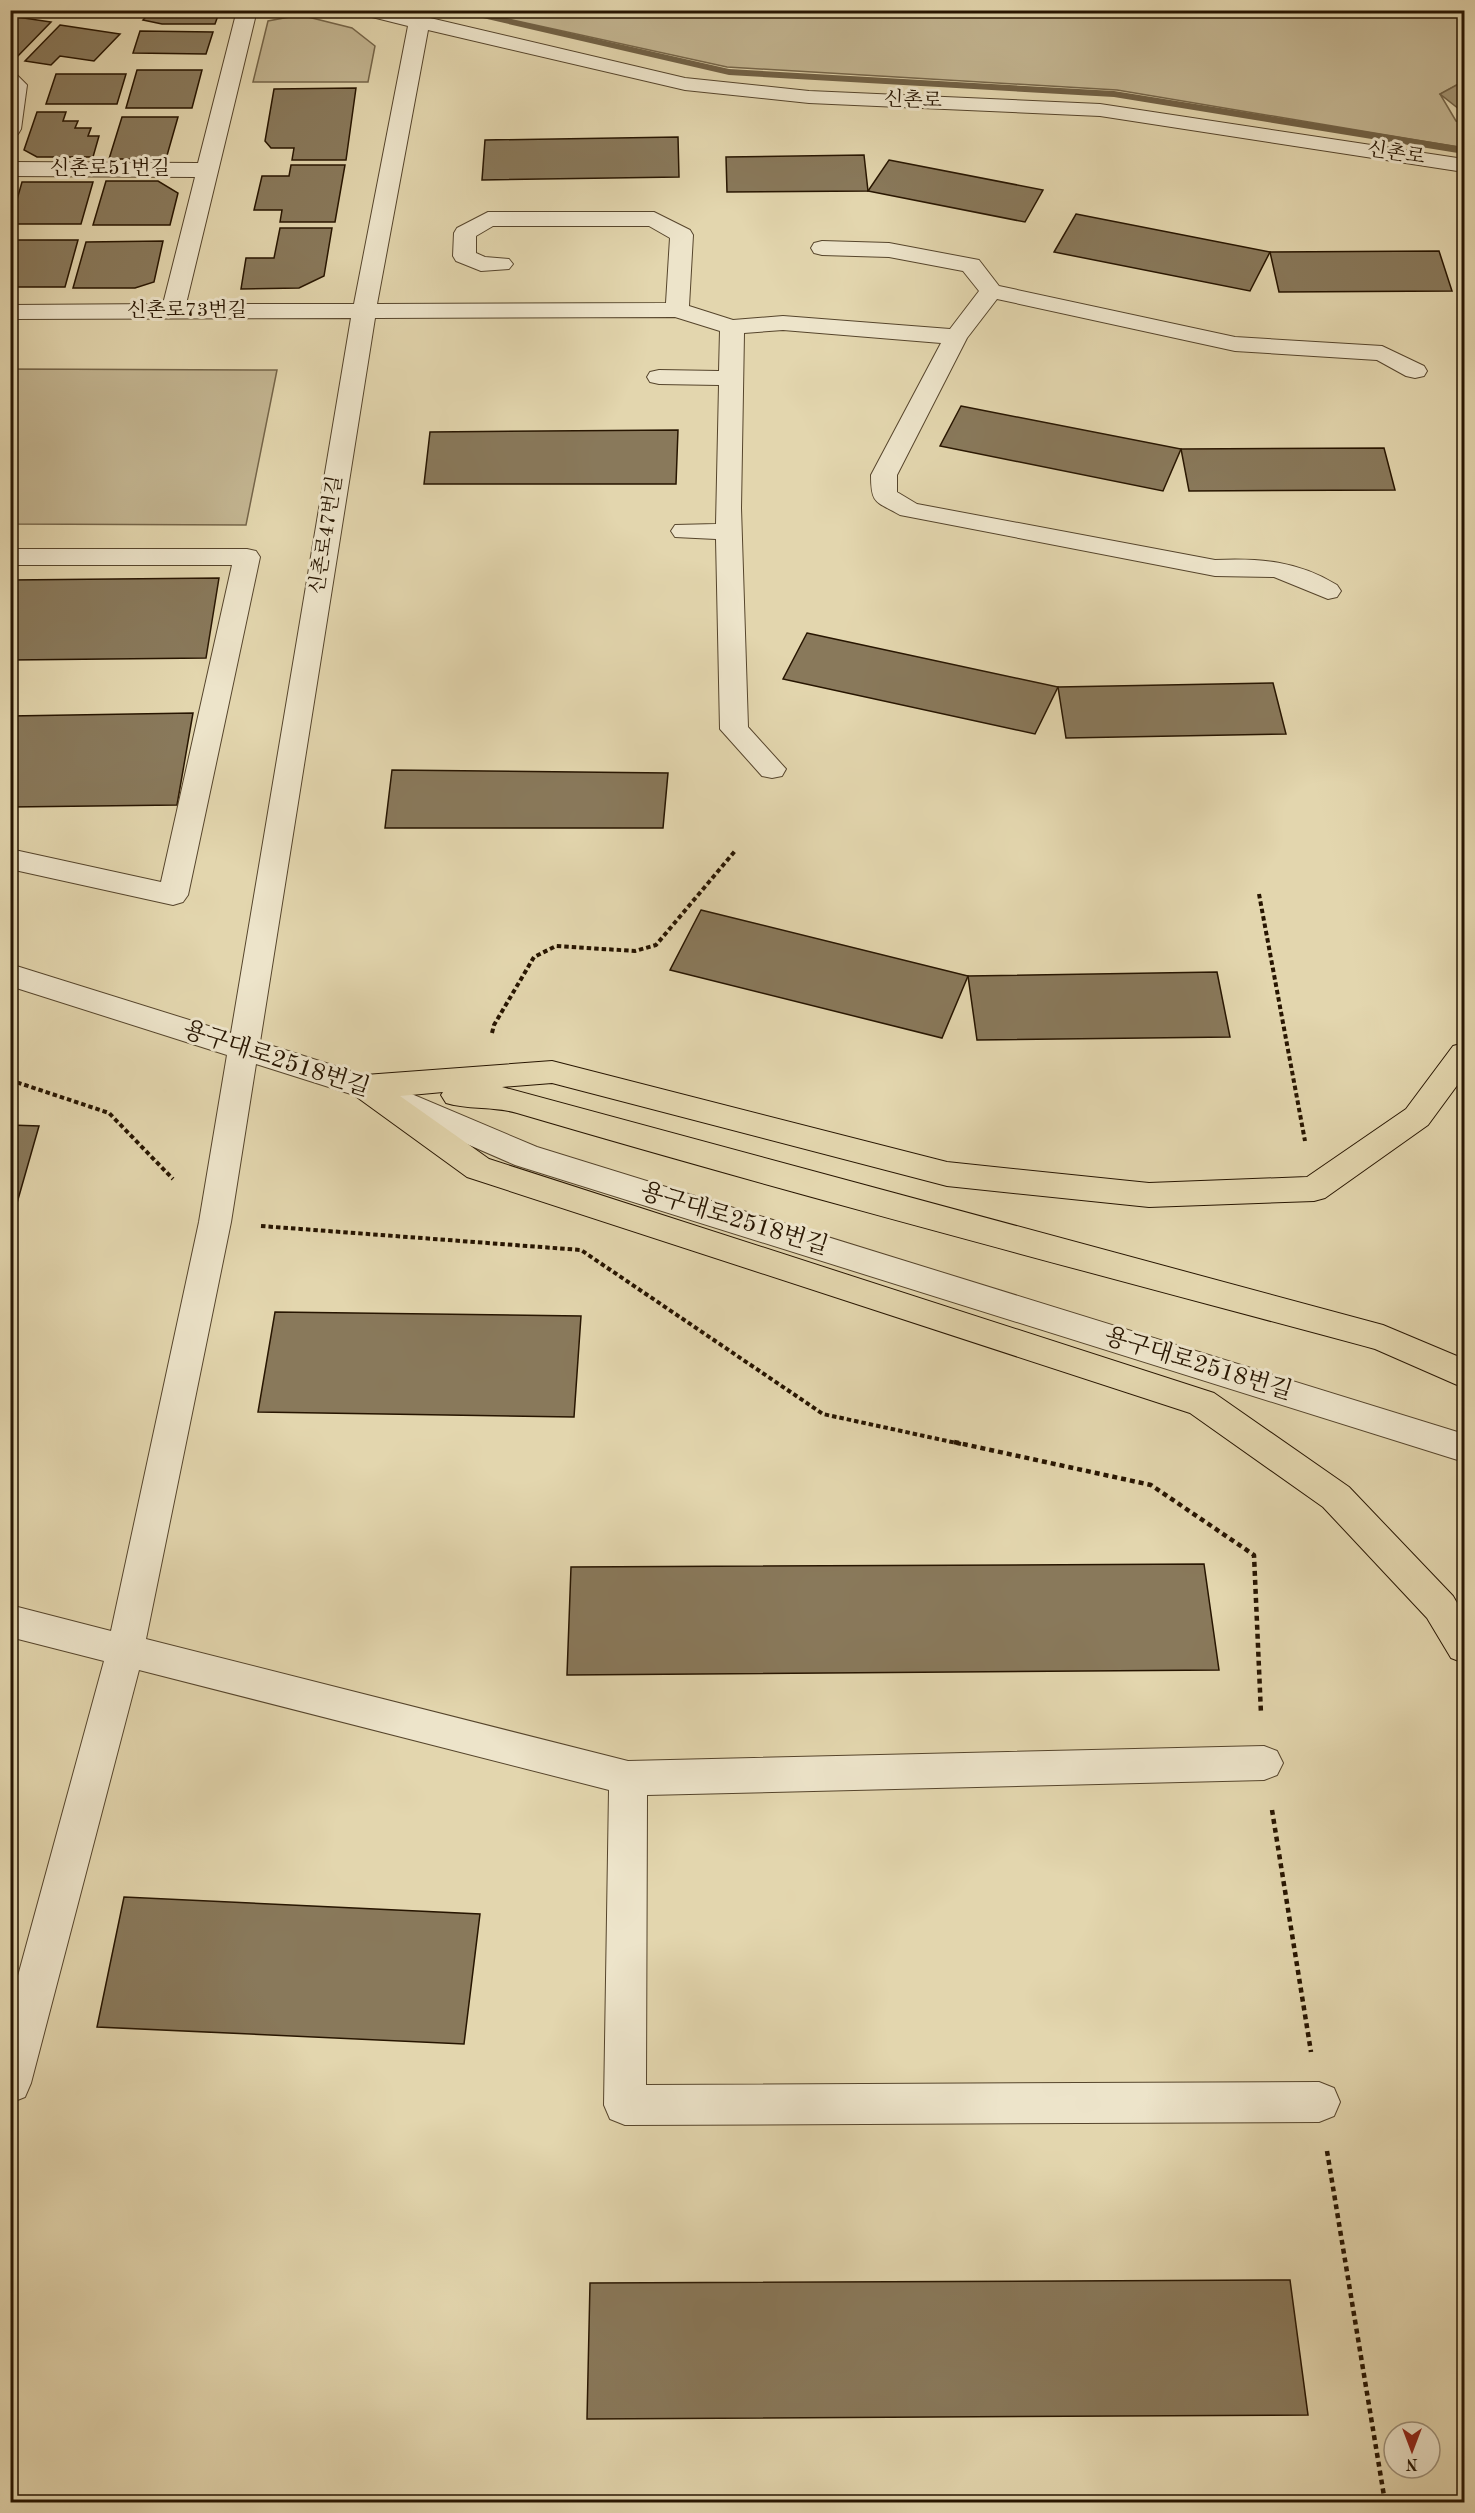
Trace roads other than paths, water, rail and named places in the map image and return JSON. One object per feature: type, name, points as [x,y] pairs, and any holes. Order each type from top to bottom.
[{"type":"main road","points":[[365,1087],[552,1072],[947,1174],[1149,1195],[1314,1189],[1417,1118],[1464,1054]]},
{"type":"main road","points":[[365,1087],[513,1100],[668,1146],[1383,1338],[1464,1374]]},
{"type":"main road","points":[[365,1087],[478,1168],[1202,1403],[1336,1497],[1440,1607],[1464,1647]]},
{"type":"street","name":"신촌로51번길","points":[[173,311],[247,10]]},
{"type":"street","name":"신촌로","points":[[367,10],[685,84],[809,97],[1100,110],[1464,165]]},
{"type":"street","name":"신촌로47번길","points":[[10,2083],[125,1652],[215,1222],[364,312],[419,22]]},
{"type":"street","points":[[10,80],[16,85],[17,92],[10,129]]},
{"type":"street","name":"신촌로51번길","points":[[10,169],[209,170]]},
{"type":"street","points":[[501,264],[481,264],[464,256],[465,233],[488,219],[654,219],[682,235],[677,310]]},
{"type":"street","points":[[822,248],[889,250],[971,265],[991,291],[1235,344],[1382,353],[1415,371]]},
{"type":"street","points":[[991,291],[956,337],[884,475],[884,495],[909,510],[1215,568],[1263,566],[1305,576],[1328,591]]},
{"type":"street","name":"신촌로73번길","points":[[10,312],[677,310],[732,327]]},
{"type":"street","points":[[772,769],[734,729],[729,532],[732,327],[783,323],[956,337]]},
{"type":"street","points":[[659,377],[731,378]]},
{"type":"street","points":[[684,531],[729,532]]},
{"type":"street","points":[[10,557],[247,557],[173,895],[10,859]]},
{"type":"street","name":"용구대로2518번길","points":[[10,975],[365,1087],[526,1156],[1464,1448]]},
{"type":"street","points":[[10,1621],[628,1778],[1264,1763]]},
{"type":"street","points":[[628,1778],[625,2105],[1319,2102]]},
{"type":"waterway","points":[[453,10],[729,72],[1114,94],[1464,151]]}]
